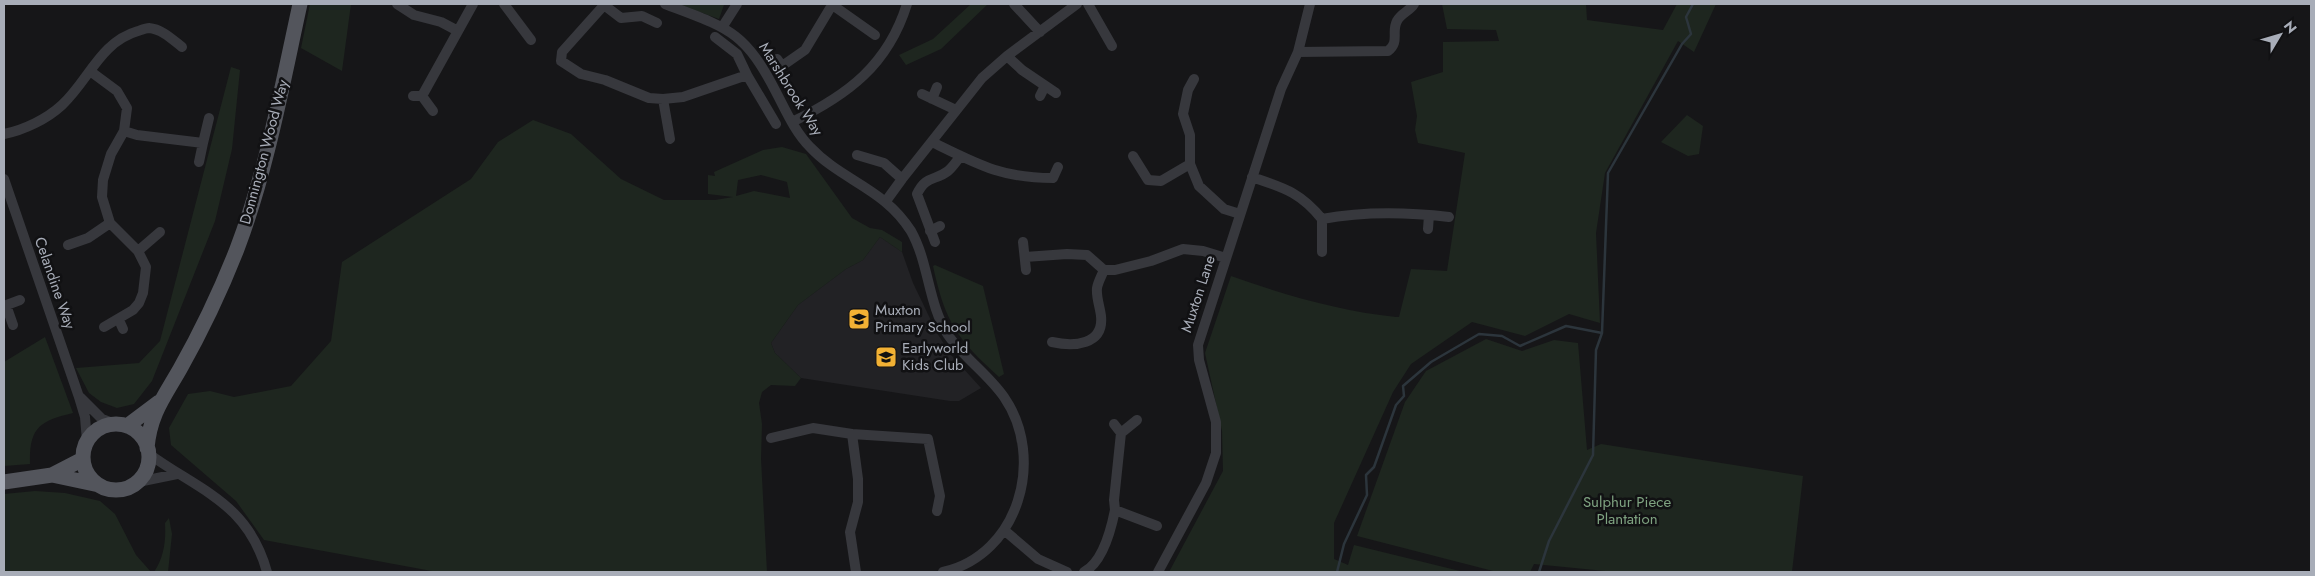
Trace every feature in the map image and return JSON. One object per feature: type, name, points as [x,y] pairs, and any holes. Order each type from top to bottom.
[{"type":"main road","name":"Donnington Wood Way","points":[[148,451],[148,434],[159,402],[180,369],[218,295],[256,194],[300,4]]},
{"type":"main road","name":"Donnington Wood Way","points":[[121,425],[159,402]]},
{"type":"main road","points":[[52,475],[115,490],[131,487],[144,474],[148,451],[140,435],[121,425],[104,426],[94,432],[87,441],[83,459],[85,469],[99,486]]},
{"type":"main road","points":[[4,482],[52,475],[83,459]]},
{"type":"street","points":[[397,4],[414,16],[442,22],[458,31]]},
{"type":"street","points":[[433,111],[418,96],[473,4]]},
{"type":"street","points":[[504,4],[531,40]]},
{"type":"street","points":[[657,23],[642,16],[621,18],[605,4],[567,45],[560,57],[561,61],[581,74],[605,80],[649,98],[683,97],[747,75]]},
{"type":"street","name":"Marshbrook Way","points":[[665,4],[723,26],[743,40],[757,57],[792,122],[811,149],[886,201],[901,216],[912,234],[947,334],[961,352],[1004,397],[1014,416],[1023,444],[1024,477],[1011,518],[1004,530],[986,549],[974,558],[943,572]]},
{"type":"street","points":[[723,26],[737,4]]},
{"type":"street","points":[[782,67],[805,50],[832,4],[875,35]]},
{"type":"street","points":[[792,122],[854,86],[873,68],[900,24],[907,4]]},
{"type":"street","points":[[1014,4],[1040,32]]},
{"type":"street","points":[[886,201],[982,78],[1077,4]]},
{"type":"street","points":[[1088,4],[1112,46]]},
{"type":"street","name":"Muxton Lane","points":[[1158,572],[1206,483],[1216,453],[1216,422],[1199,360],[1198,345],[1281,88],[1298,52],[1310,4]]},
{"type":"street","points":[[1298,52],[1388,51],[1393,48],[1396,40],[1395,24],[1401,15],[1411,9],[1414,4]]},
{"type":"street","points":[[4,134],[45,118],[63,104],[103,52],[125,35],[149,28],[165,34],[182,47]]},
{"type":"street","points":[[715,37],[736,54],[776,124]]},
{"type":"street","points":[[1008,56],[1022,70],[1056,93]]},
{"type":"street","points":[[90,71],[117,91],[123,98],[126,108],[124,131],[111,154],[103,180],[102,197],[110,223],[138,250],[146,267],[143,293],[139,303],[121,324],[104,327]]},
{"type":"street","points":[[1194,79],[1188,90],[1183,114],[1190,135],[1190,164],[1199,186],[1224,209],[1240,214]]},
{"type":"street","points":[[1040,96],[1045,86]]},
{"type":"street","points":[[932,99],[937,87]]},
{"type":"street","points":[[922,94],[956,110]]},
{"type":"street","points":[[663,99],[665,134]]},
{"type":"street","points":[[199,162],[209,118]]},
{"type":"street","points":[[124,131],[144,136],[203,143]]},
{"type":"street","points":[[932,142],[1009,175],[1056,180],[1058,167]]},
{"type":"street","points":[[857,155],[884,163],[902,179]]},
{"type":"street","points":[[935,242],[917,194],[928,179],[948,171],[961,156]]},
{"type":"street","points":[[1133,156],[1148,180],[1161,180],[1190,164]]},
{"type":"street","points":[[1252,177],[1285,188],[1309,203],[1322,219],[1322,252]]},
{"type":"street","name":"Celandine Way","points":[[4,179],[79,397],[85,417],[87,441]]},
{"type":"street","points":[[1322,219],[1352,213],[1393,212],[1449,217]]},
{"type":"street","points":[[1428,229],[1429,215]]},
{"type":"street","points":[[68,245],[88,238],[110,223]]},
{"type":"street","points":[[930,231],[940,226]]},
{"type":"street","points":[[138,250],[153,233]]},
{"type":"street","points":[[1023,242],[1026,270]]},
{"type":"street","points":[[1025,257],[1067,254],[1087,255],[1104,270],[1115,270],[1151,262],[1183,250],[1203,251],[1226,258]]},
{"type":"street","points":[[1052,342],[1064,345],[1082,344],[1096,336],[1101,327],[1097,289],[1104,270]]},
{"type":"street","points":[[13,325],[5,305],[20,300]]},
{"type":"street","name":"Celandine Way","points":[[79,397],[102,419],[121,425]]},
{"type":"street","points":[[1121,433],[1137,420]]},
{"type":"street","points":[[1084,572],[1091,568],[1107,543],[1115,510],[1114,500],[1121,433],[1114,424]]},
{"type":"street","points":[[771,438],[813,428],[852,434],[928,439],[940,496],[937,511]]},
{"type":"street","points":[[852,434],[858,480],[858,502],[850,532],[856,572]]},
{"type":"street","points":[[148,451],[177,474],[207,490],[237,516],[252,536],[267,572]]},
{"type":"street","points":[[138,482],[177,474]]},
{"type":"street","points":[[1115,510],[1157,526]]},
{"type":"street","points":[[1004,530],[1038,559],[1067,572]]},
{"type":"shaded area","name":"Muxton Primary School","points":[[880,237],[902,252],[913,283],[937,333],[951,355],[981,388],[959,401],[801,378],[775,353],[771,343],[798,305],[846,269],[863,260]]},
{"type":"green space","points":[[310,4],[351,4],[342,71],[301,48]]},
{"type":"green space","points":[[678,4],[720,4],[724,5],[719,19]]},
{"type":"green space","points":[[971,4],[988,4],[941,49],[906,65],[899,55],[933,39]]},
{"type":"green space","points":[[1442,4],[1586,4],[1587,20],[1663,30],[1677,4],[1716,4],[1694,52],[1678,41],[1605,173],[1596,233],[1600,323],[1569,314],[1525,336],[1472,322],[1411,364],[1393,392],[1334,523],[1334,559],[1348,565],[1354,545],[1464,572],[1169,572],[1223,471],[1222,431],[1205,353],[1231,276],[1271,290],[1312,301],[1354,311],[1399,317],[1411,269],[1447,271],[1465,153],[1418,143],[1415,130],[1417,116],[1411,82],[1443,72],[1443,42],[1499,41],[1496,30],[1447,29]]},
{"type":"green space","points":[[231,67],[240,70],[232,149],[215,221],[152,381],[134,404],[117,408],[101,402],[89,393],[76,368],[139,363],[160,341]]},
{"type":"green space","points":[[1687,115],[1703,126],[1699,154],[1688,156],[1661,142]]},
{"type":"green space","points":[[533,120],[571,134],[621,179],[664,200],[715,200],[733,197],[708,194],[708,175],[715,176],[714,172],[763,150],[782,147],[806,154],[852,218],[870,228],[882,230],[902,242],[902,252],[880,237],[863,260],[846,269],[798,305],[771,343],[775,353],[801,378],[795,386],[771,385],[762,392],[759,403],[762,424],[761,459],[767,572],[437,572],[264,540],[236,501],[171,445],[169,428],[188,394],[210,391],[234,397],[291,386],[331,341],[342,262],[471,179],[498,142]],"holes":[[[761,175],[787,182],[790,198],[754,191],[736,196],[738,180]]]},
{"type":"green space","points":[[935,265],[983,286],[1004,374],[999,377],[985,364],[963,340],[955,328],[942,302],[933,266]]},
{"type":"green space","points":[[45,337],[73,413],[52,419],[39,428],[34,434],[32,442],[30,464],[4,466],[4,362]]},
{"type":"green space","name":"Sulphur Piece Plantation","points":[[1486,339],[1522,351],[1554,340],[1578,343],[1587,450],[1601,444],[1803,476],[1792,572],[1615,572],[1534,564],[1530,572],[1497,572],[1357,536],[1405,402],[1426,371]]},
{"type":"green space","points":[[35,491],[65,493],[100,501],[115,514],[136,555],[151,572],[4,572],[4,494]]},
{"type":"green space","points":[[169,518],[172,534],[168,572],[154,572],[162,555],[165,542],[165,523]]},
{"type":"waterway","points":[[1337,572],[1344,544],[1367,495],[1366,475],[1374,467],[1396,405],[1404,396],[1403,386],[1431,362],[1479,334],[1502,336],[1520,346],[1566,326],[1602,333],[1608,173],[1682,44],[1691,34],[1686,17],[1693,4]]},
{"type":"waterway","points":[[1539,572],[1549,541],[1593,455],[1596,350],[1602,333]]},
{"type":"place","name":"Muxton Primary School","points":[[859,319]]},
{"type":"place","name":"Earlyworld Kids Club","points":[[886,357]]}]
